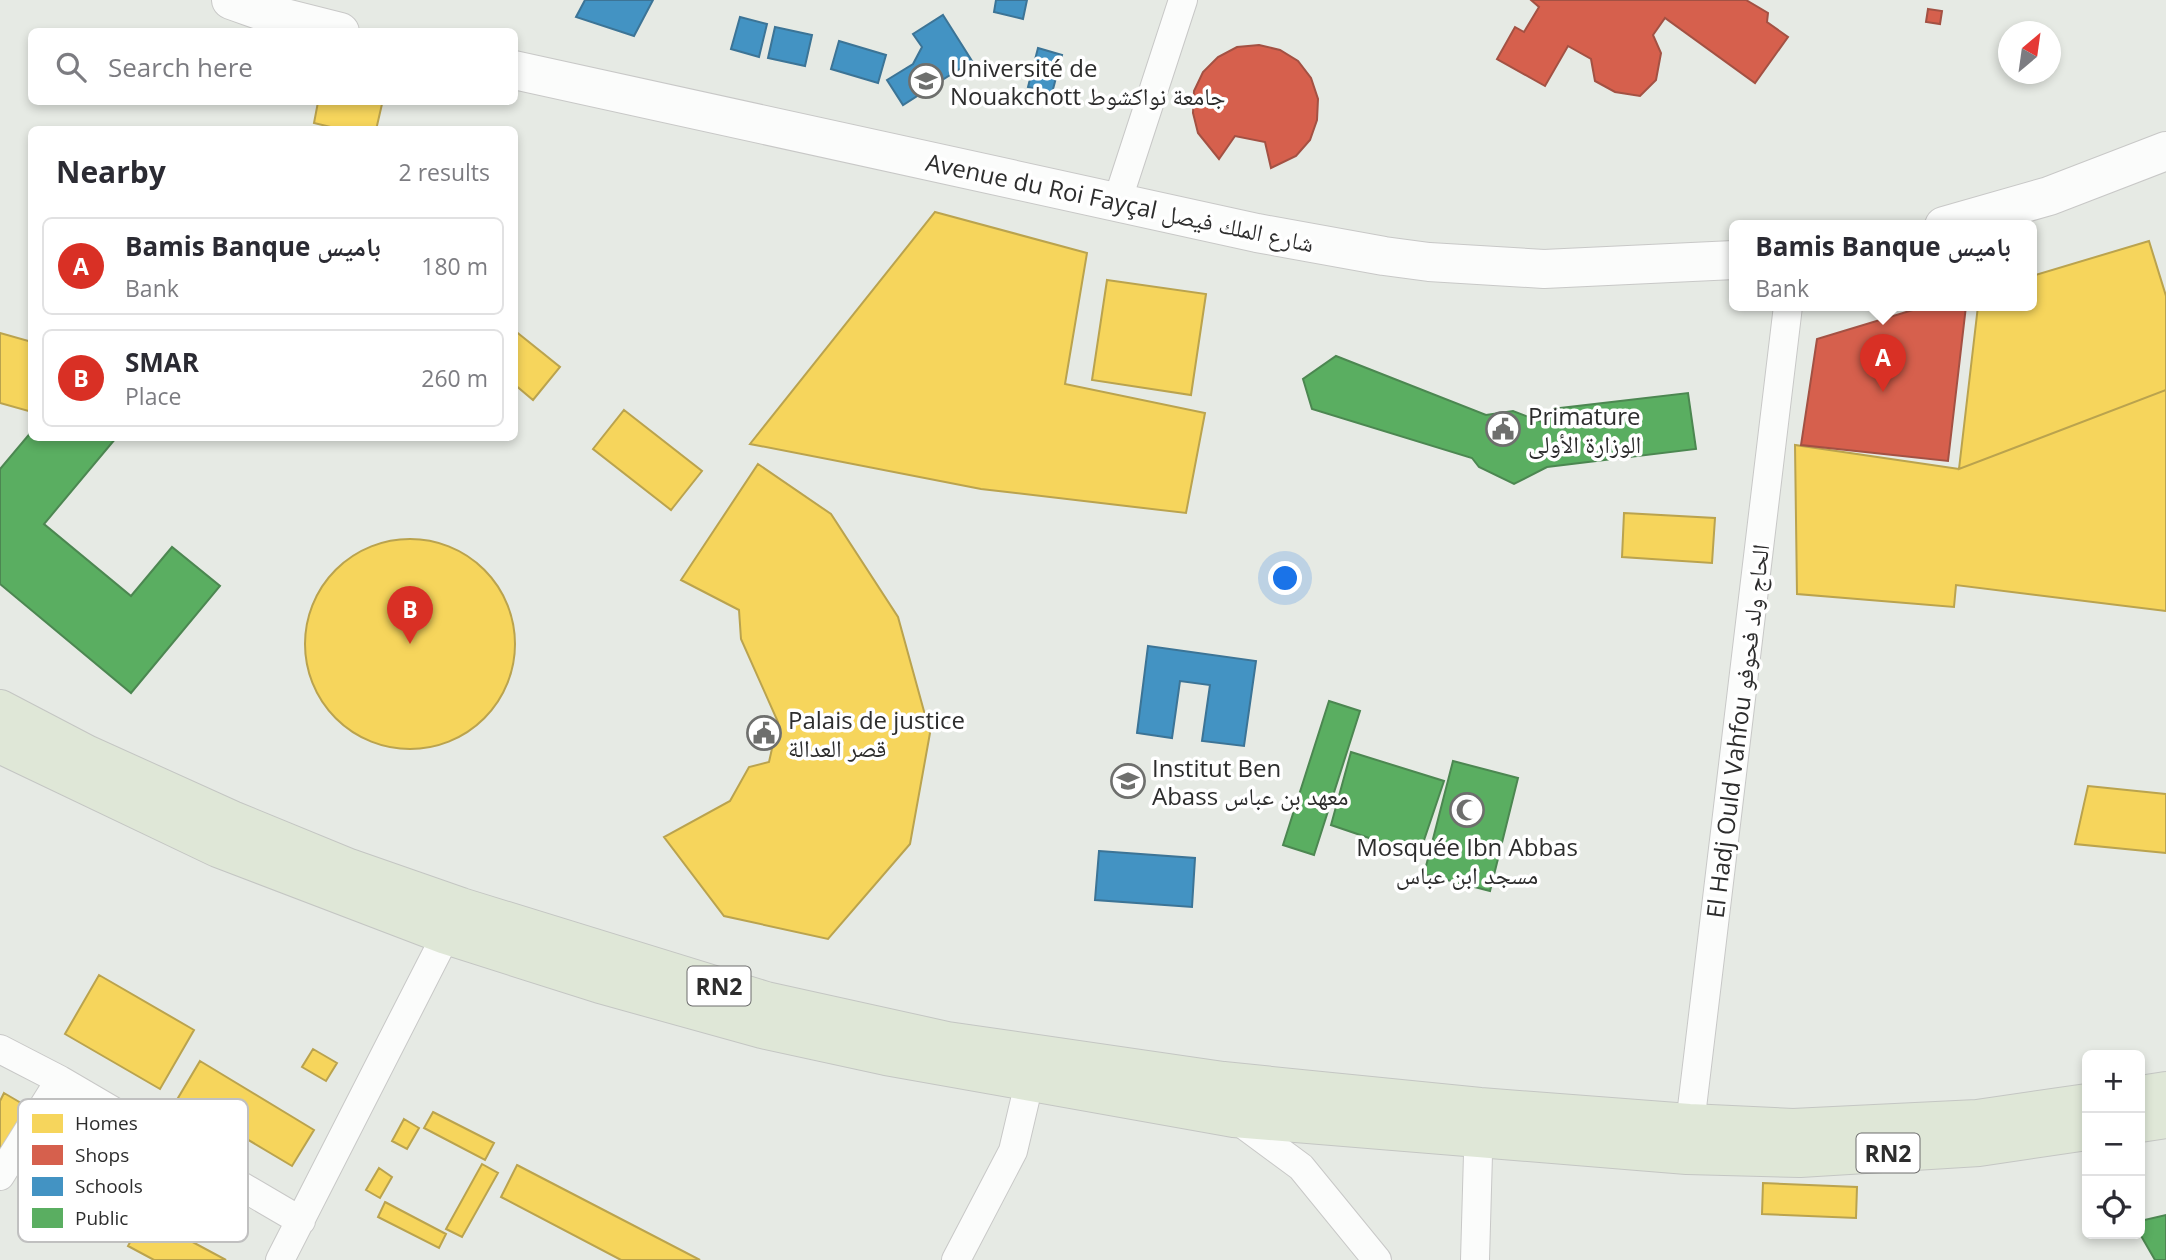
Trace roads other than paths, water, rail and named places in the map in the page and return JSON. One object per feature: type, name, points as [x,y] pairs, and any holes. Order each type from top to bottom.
[{"type":"highway","name":"RN2","points":[[1,721],[218,848],[446,935],[600,984],[762,1029],[1033,1068],[1223,1081],[1479,1123]]},
{"type":"highway","name":"RN2","points":[[1,721],[86,754],[232,820],[349,868],[461,907],[766,1001],[947,1041],[1033,1068],[1234,1118],[1479,1123],[1688,1139],[1801,1158],[1979,1147],[2082,1132]]},
{"type":"highway","points":[[2145,1094],[2166,1091]]},
{"type":"highway","name":"RN2","points":[[1688,1139],[1793,1128],[1964,1120],[2082,1104]]},
{"type":"highway","points":[[2145,1122],[2166,1119]]},
{"type":"street","points":[[232,0],[326,28]]},
{"type":"street","points":[[1117,202],[1183,0]]},
{"type":"street","name":"Avenue du Roi Fayçal شارع الملك فيصل","points":[[518,71],[1293,240],[1429,262],[1544,270],[1729,260]]},
{"type":"street","points":[[1965,220],[2049,196],[2166,151]]},
{"type":"street","name":"El Hadj Ould Vahfou الحاج ولد فحوفو","points":[[1688,1139],[1787,311]]},
{"type":"street","points":[[280,1260],[446,935]]},
{"type":"street","points":[[0,1049],[92,1099]]},
{"type":"street","points":[[956,1260],[1013,1151],[1033,1068]]},
{"type":"street","points":[[48,1099],[60,1080]]},
{"type":"street","points":[[1223,1081],[1234,1118],[1301,1167],[1377,1260]]},
{"type":"street","points":[[1475,1260],[1479,1123]]},
{"type":"street","points":[[0,1176],[18,1147]]},
{"type":"street","points":[[248,1190],[301,1221]]},
{"type":"place","name":"Université de Nouakchott جامعة نواكشوط","points":[[926,81]]},
{"type":"place","name":"Bamis Banque باميس","points":[[1883,392]]},
{"type":"place","name":"Primature الوزارة الأولى","points":[[1503,429]]},
{"type":"place","name":"SMAR","points":[[410,644]]},
{"type":"place","name":"Palais de justice قصر العدالة","points":[[764,733]]},
{"type":"place","name":"Institut Ben Abass معهد بن عباس","points":[[1128,781]]},
{"type":"place","name":"Mosquée Ibn Abbas مسجد ابن عباس","points":[[1467,810]]}]
